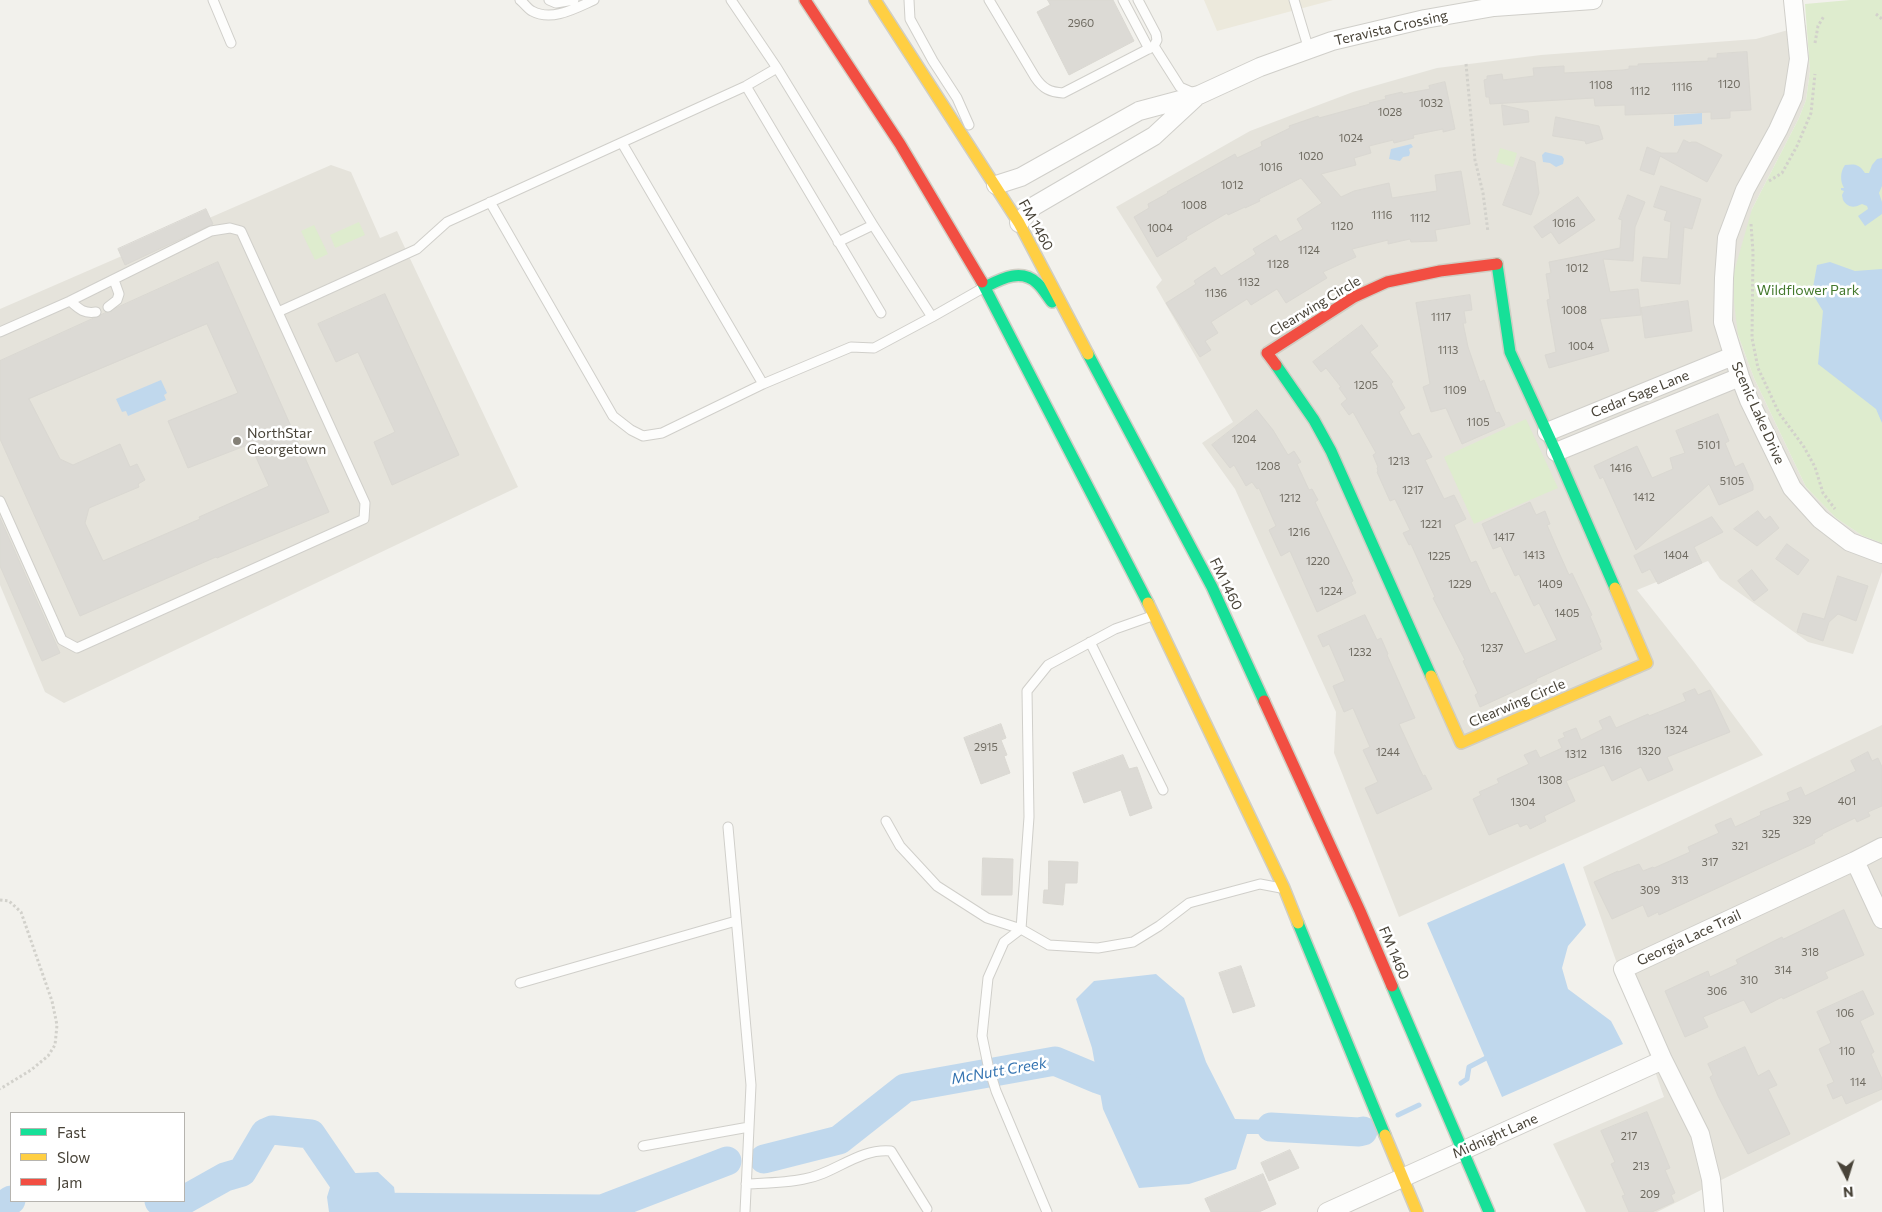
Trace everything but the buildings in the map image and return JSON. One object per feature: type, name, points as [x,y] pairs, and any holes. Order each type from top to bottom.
[{"type":"main road","points":[[806,0],[900,144],[986,287],[1154,615],[1284,888],[1417,1212]]},
{"type":"main road","name":"FM 1460","points":[[875,0],[1019,223],[1212,587],[1360,911],[1489,1212]]},
{"type":"main road","name":"Clearwing Circle","points":[[1497,264],[1510,352],[1547,432],[1647,663],[1461,743],[1331,451],[1314,420],[1267,353],[1354,297],[1387,282],[1440,271],[1497,264]]},
{"type":"main road","points":[[986,287],[1004,277],[1023,276],[1037,282],[1084,346]]},
{"type":"street","name":"Teravista Crossing","points":[[996,185],[1021,177],[1139,111],[1199,95],[1260,67],[1332,41],[1441,16],[1494,7],[1593,0]]},
{"type":"street","name":"Scenic Lake Drive","points":[[1793,0],[1799,59],[1793,97],[1778,130],[1745,190],[1727,238],[1723,322],[1740,377],[1792,488],[1820,519],[1850,542],[1882,554]]},
{"type":"street","name":"Teravista Crossing","points":[[1019,223],[1034,206],[1154,136],[1199,95]]},
{"type":"street","name":"Cedar Sage Lane","points":[[1547,432],[1733,356]]},
{"type":"street","name":"Cedar Sage Lane","points":[[1556,452],[1740,377]]},
{"type":"street","name":"Georgia Lace Trail","points":[[1714,1212],[1711,1179],[1700,1134],[1663,1060],[1623,969],[1882,847]]},
{"type":"street","points":[[1855,861],[1882,919]]},
{"type":"street","name":"Midnight Lane","points":[[1327,1212],[1663,1060]]},
{"type":"lane","points":[[213,0],[231,43]]},
{"type":"lane","points":[[520,0],[532,11],[549,16],[569,12],[594,0]]},
{"type":"lane","points":[[549,0],[556,3],[574,0]]},
{"type":"lane","points":[[731,0],[777,68],[932,317]]},
{"type":"lane","points":[[909,0],[910,19],[957,98],[971,128],[980,161]]},
{"type":"lane","points":[[990,0],[1042,86],[1051,92],[1063,93],[1151,48],[1157,40],[1156,34],[1138,0]]},
{"type":"lane","points":[[1123,0],[1151,48],[1180,87],[1199,95]]},
{"type":"lane","points":[[1294,0],[1308,50]]},
{"type":"lane","points":[[278,312],[417,250],[447,222],[746,86],[777,68]]},
{"type":"lane","points":[[746,86],[881,313]]},
{"type":"lane","points":[[622,142],[763,384]]},
{"type":"lane","points":[[490,202],[613,416],[623,425],[643,436],[662,433],[763,384],[851,347],[874,348],[986,287]]},
{"type":"lane","points":[[838,242],[873,225]]},
{"type":"lane","points":[[0,332],[114,280],[211,231],[230,228],[241,231],[365,503],[364,519],[77,648],[62,640],[0,501]]},
{"type":"lane","points":[[108,306],[117,300],[119,294],[114,280]]},
{"type":"lane","points":[[70,301],[79,310],[86,313],[96,312]]},
{"type":"lane","points":[[1047,1212],[996,1091],[982,1036],[988,978],[1004,942],[1021,928],[1029,818],[1027,691],[1048,665],[1115,629],[1154,615]]},
{"type":"lane","points":[[1090,642],[1163,790]]},
{"type":"lane","points":[[886,821],[900,846],[937,886],[987,918],[1021,928],[1049,944],[1098,948],[1133,942],[1159,926],[1189,903],[1260,884],[1284,888]]},
{"type":"lane","points":[[728,828],[751,1085],[745,1212]]},
{"type":"lane","points":[[520,983],[736,921]]},
{"type":"lane","points":[[643,1146],[749,1127]]},
{"type":"lane","points":[[746,1184],[805,1179],[867,1152],[891,1151],[927,1209]]},
{"type":"path","points":[[1876,14],[1882,19]]},
{"type":"path","points":[[1814,50],[1818,26],[1824,16]]},
{"type":"path","points":[[1466,64],[1475,160],[1483,193],[1488,232]]},
{"type":"path","points":[[1768,182],[1782,173],[1798,146],[1808,122],[1813,100],[1815,66]]},
{"type":"path","points":[[1751,224],[1753,252],[1752,338],[1758,368],[1779,413],[1804,447],[1815,467],[1824,493],[1836,511]]},
{"type":"path","points":[[0,900],[9,901],[21,912],[52,1001],[57,1025],[55,1045],[48,1056],[31,1070],[0,1090]]},
{"type":"shaded area","points":[[1204,0],[1333,0],[1217,31]]},
{"type":"shaded area","points":[[1806,25],[1810,71],[1806,100],[1799,118],[1752,209],[1738,335],[1754,378],[1806,487],[1836,518],[1863,536],[1882,543],[1882,572],[1853,654],[1808,642],[1720,579],[1708,561],[1637,590],[1694,662],[1763,755],[1399,917],[1334,753],[1336,712],[1235,489],[1202,443],[1233,422],[1156,287],[1162,280],[1116,207],[1250,131],[1353,92],[1437,68],[1541,55],[1756,39]]},
{"type":"shaded area","name":"NorthStar Georgetown","points":[[331,165],[351,172],[380,238],[397,231],[518,487],[64,703],[45,692],[0,585],[0,309]]},
{"type":"shaded area","points":[[1882,725],[1882,1100],[1657,1212],[1586,1212],[1553,1144],[1664,1097],[1583,867]]},
{"type":"green space","name":"Wildflower Park","points":[[1850,0],[1882,0],[1882,543],[1863,536],[1836,518],[1806,487],[1754,378],[1738,335],[1734,302],[1734,272],[1752,209],[1799,118],[1806,100],[1810,71],[1805,4]]},
{"type":"green space","points":[[1500,148],[1517,153],[1513,167],[1496,162]]},
{"type":"green space","points":[[359,222],[365,235],[335,248],[330,235]]},
{"type":"green space","points":[[314,225],[328,254],[315,260],[301,231]]},
{"type":"green space","points":[[1526,419],[1558,488],[1474,524],[1444,457]]},
{"type":"water","points":[[1702,113],[1702,124],[1674,126],[1674,115]]},
{"type":"water","points":[[1411,144],[1413,147],[1409,149],[1409,156],[1403,157],[1400,161],[1389,159],[1391,149]]},
{"type":"water","points":[[1545,152],[1562,156],[1564,159],[1563,164],[1556,167],[1550,163],[1543,162],[1542,155]]},
{"type":"water","points":[[1882,158],[1882,186],[1879,193],[1882,202],[1882,214],[1865,226],[1858,216],[1868,209],[1867,206],[1862,204],[1851,207],[1845,203],[1842,195],[1844,191],[1841,190],[1841,188],[1844,188],[1841,174],[1845,165],[1859,166],[1865,173],[1869,173],[1877,159]]},
{"type":"water","points":[[1830,262],[1855,271],[1882,269],[1882,423],[1876,409],[1818,364],[1823,311],[1812,293],[1817,265]]},
{"type":"water","points":[[161,380],[167,393],[164,395],[166,400],[128,416],[126,411],[122,412],[116,399]]},
{"type":"water","points":[[1564,863],[1586,925],[1568,946],[1562,968],[1568,989],[1611,1021],[1623,1044],[1502,1097],[1427,923]]},
{"type":"water","points":[[1156,974],[1184,998],[1206,1062],[1235,1119],[1306,1121],[1313,1134],[1247,1134],[1236,1169],[1189,1184],[1139,1188],[1103,1109],[1092,1048],[1076,999],[1094,981]]},
{"type":"water","points":[[378,1172],[394,1187],[397,1209],[392,1212],[329,1212],[327,1197],[334,1174]]},
{"type":"waterway","name":"McNutt Creek","points":[[1461,1083],[1467,1079],[1469,1067],[1490,1056]]},
{"type":"waterway","name":"McNutt Creek","points":[[764,1159],[839,1140],[905,1088],[1055,1061],[1135,1092]]},
{"type":"waterway","name":"McNutt Creek","points":[[1398,1115],[1419,1105]]},
{"type":"waterway","name":"McNutt Creek","points":[[1271,1127],[1363,1131]]},
{"type":"waterway","name":"McNutt Creek","points":[[185,1199],[225,1177],[242,1172],[265,1133],[272,1130],[311,1134],[361,1207],[602,1209],[727,1161]]},
{"type":"waterway","name":"McNutt Creek","points":[[0,1208],[10,1201]]},
{"type":"waterway","name":"McNutt Creek","points":[[162,1202],[171,1204],[180,1202]]},
{"type":"traffic: fast","points":[[1497,264],[1510,352],[1615,588]]},
{"type":"traffic: fast","points":[[985,287],[1011,276],[1024,276],[1039,285],[1052,302]]},
{"type":"traffic: fast","points":[[982,282],[1148,603]]},
{"type":"traffic: fast","points":[[1088,354],[1212,587],[1264,701]]},
{"type":"traffic: fast","points":[[1276,365],[1314,420],[1331,451],[1431,676]]},
{"type":"traffic: fast","points":[[1298,923],[1385,1135]]},
{"type":"traffic: fast","points":[[1392,986],[1489,1212]]},
{"type":"traffic: slow","points":[[875,0],[1019,223],[1088,354]]},
{"type":"traffic: slow","points":[[1431,676],[1461,743],[1647,663],[1615,588]]},
{"type":"traffic: slow","points":[[1148,603],[1284,888],[1298,923]]},
{"type":"traffic: slow","points":[[1385,1135],[1417,1212]]},
{"type":"traffic: jam","points":[[805,0],[900,144],[982,282]]},
{"type":"traffic: jam","points":[[1276,365],[1267,353],[1354,297],[1387,282],[1440,271],[1497,264]]},
{"type":"traffic: jam","points":[[1264,701],[1360,911],[1392,986]]},
{"type":"place","name":"NorthStar Georgetown","points":[[237,441]]}]
